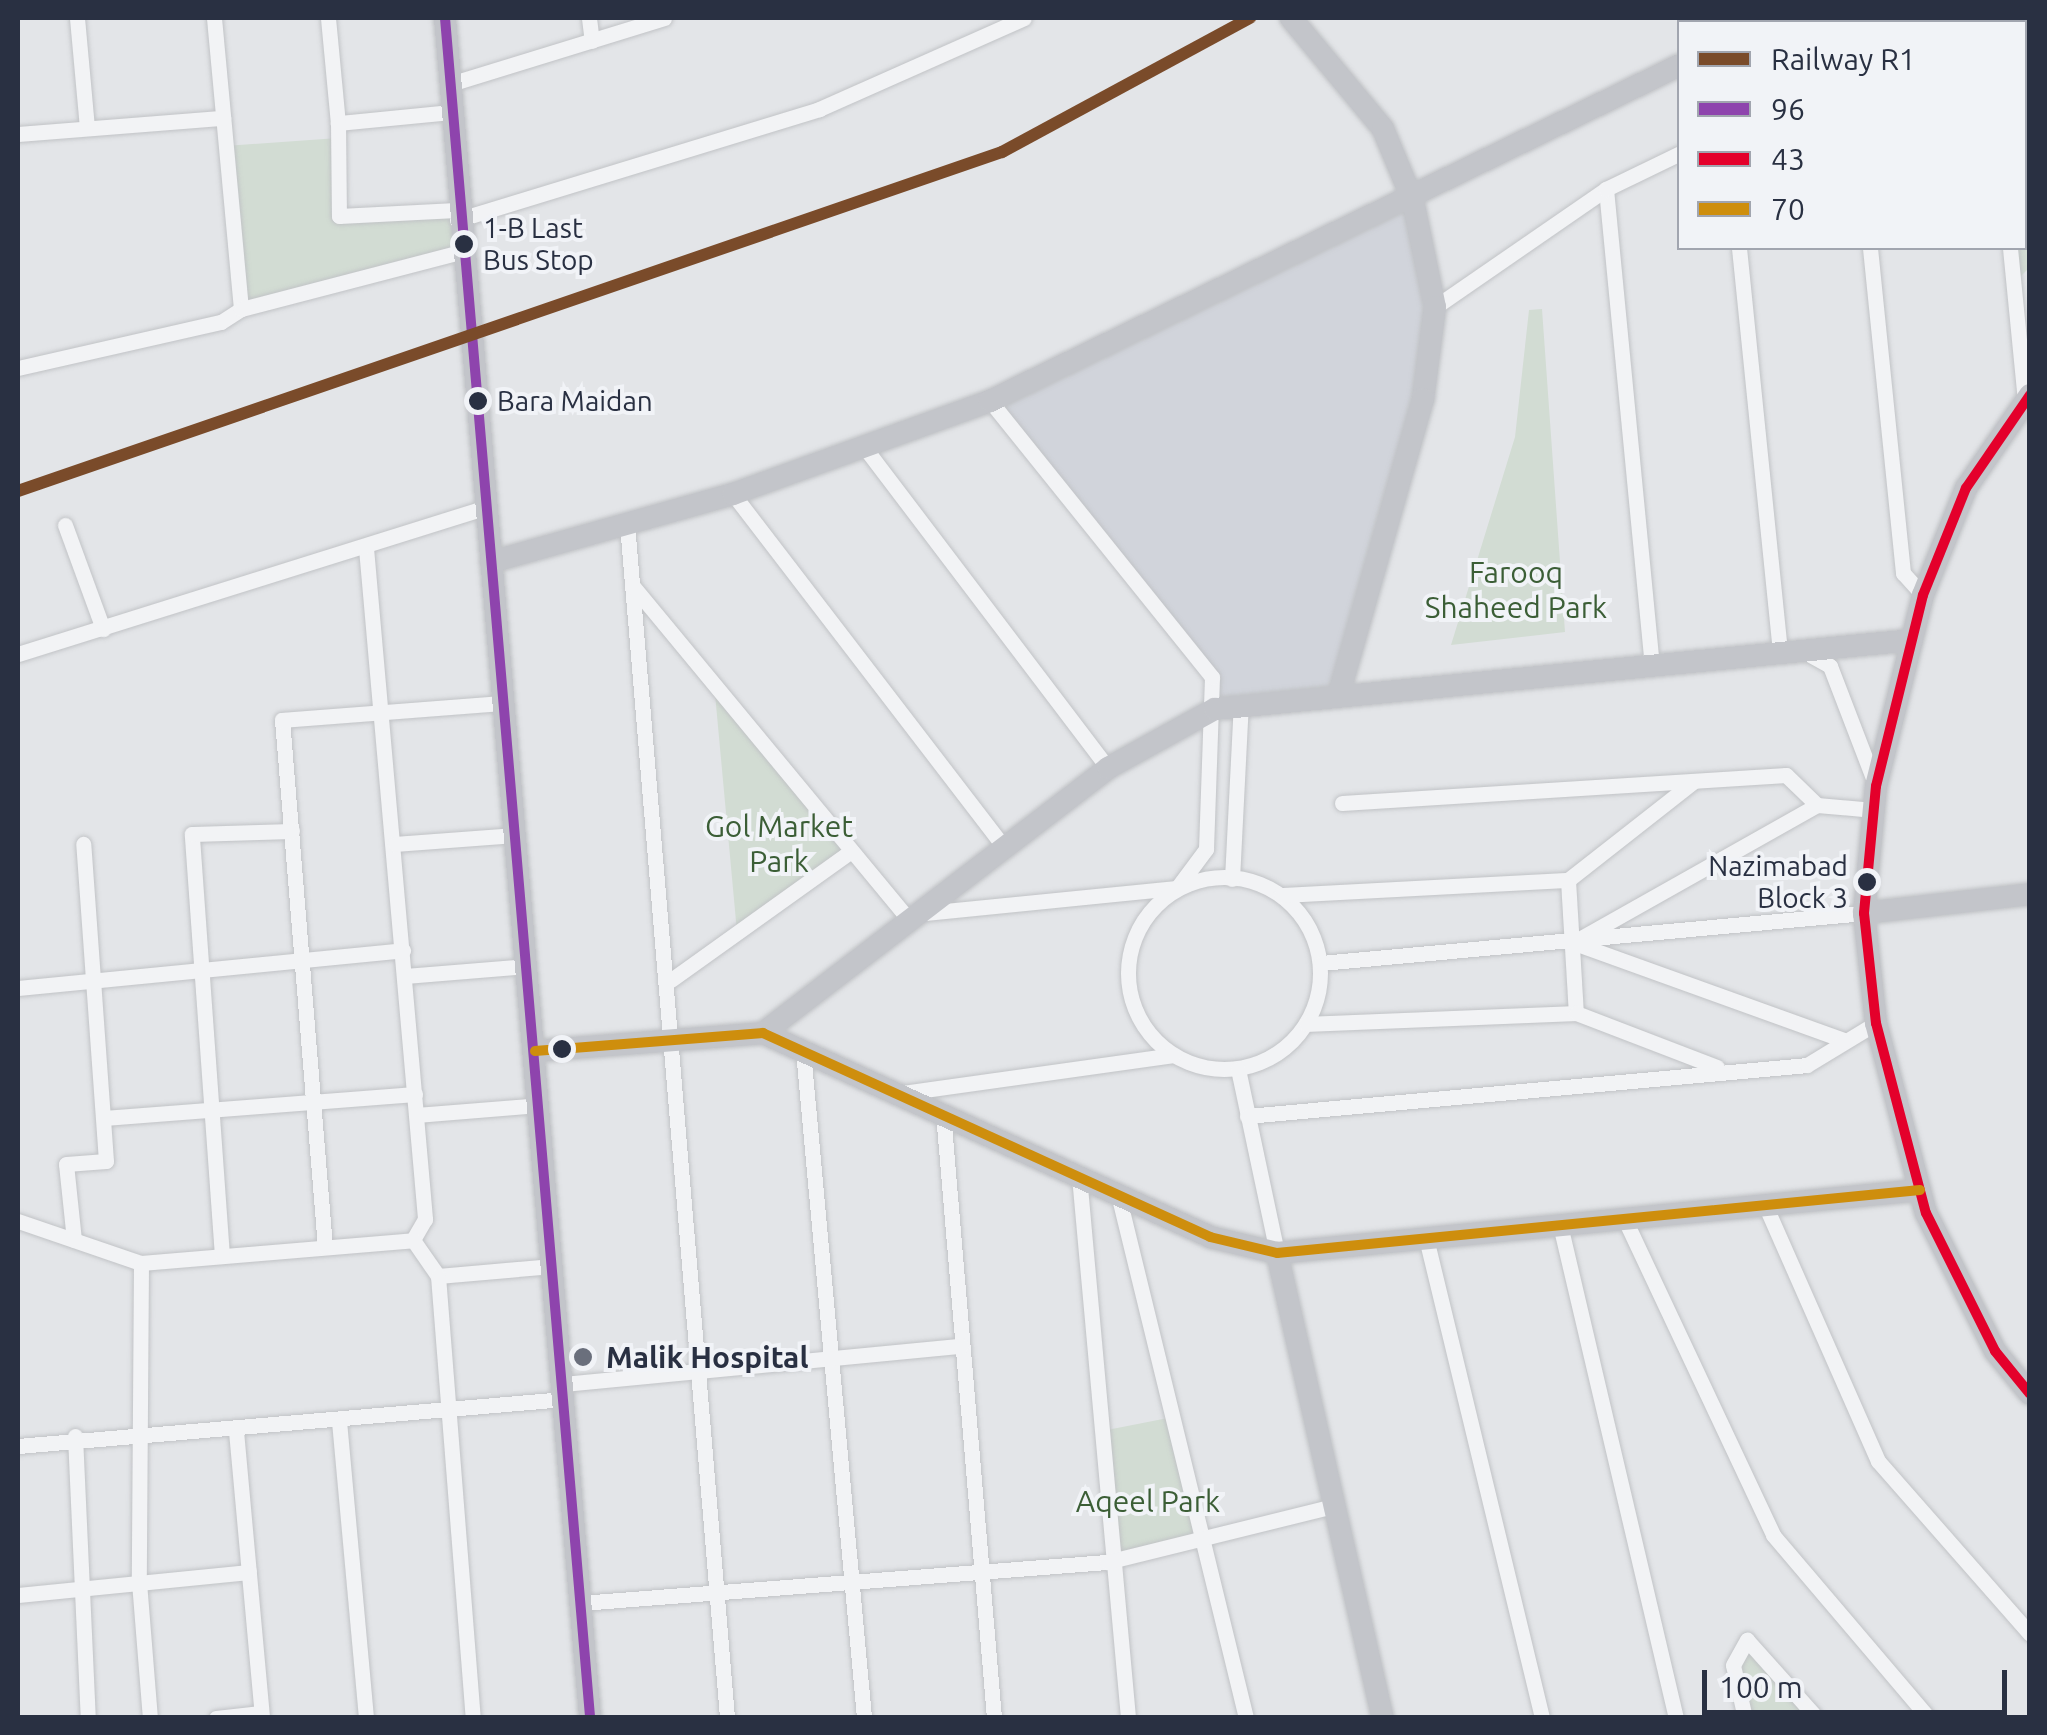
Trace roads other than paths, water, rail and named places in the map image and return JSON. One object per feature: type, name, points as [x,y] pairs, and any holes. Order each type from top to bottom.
[{"type":"street","points":[[77,18],[88,128]]},
{"type":"street","points":[[214,18],[241,308]]},
{"type":"street","points":[[328,18],[338,123],[339,216],[456,215],[818,109],[1024,18]]},
{"type":"street","points":[[445,18],[456,215],[516,835],[590,1718]]},
{"type":"street","points":[[589,18],[592,41]]},
{"type":"street","points":[[450,84],[664,18]]},
{"type":"street","points":[[1291,18],[1313,39],[1383,130],[1413,201],[1435,306],[1423,399],[1339,693]]},
{"type":"street","points":[[491,562],[733,494],[990,401],[1413,201],[1677,67]]},
{"type":"street","points":[[338,123],[451,112]]},
{"type":"street","points":[[18,134],[223,118]]},
{"type":"street","points":[[1435,306],[1606,189],[1677,154]]},
{"type":"street","points":[[1606,189],[1652,666]]},
{"type":"street","points":[[1739,250],[1792,652]]},
{"type":"street","points":[[1870,250],[1904,573],[1923,595]]},
{"type":"street","points":[[2010,250],[2027,398],[1966,488],[1923,595],[1876,786],[1864,912],[1876,1023],[1920,1190],[1995,1350],[2030,1394]]},
{"type":"street","points":[[18,368],[221,322],[241,308],[460,252]]},
{"type":"street","points":[[990,401],[1212,677],[1215,709],[1206,849],[1178,888],[1150,910],[1127,962],[1143,1027],[1173,1055]]},
{"type":"street","points":[[865,448],[1108,768]]},
{"type":"street","points":[[733,494],[1004,847]]},
{"type":"street","points":[[18,654],[485,508]]},
{"type":"street","points":[[627,524],[670,980],[671,1040],[701,1364],[727,1718]]},
{"type":"street","points":[[65,525],[104,629]]},
{"type":"street","points":[[366,548],[425,1219],[413,1240]]},
{"type":"street","points":[[632,585],[905,915]]},
{"type":"street","points":[[762,1033],[905,915],[1108,768],[1215,709],[1339,693],[1912,640]]},
{"type":"street","points":[[1792,652],[1830,666],[1876,786]]},
{"type":"street","points":[[325,1247],[282,720],[504,703]]},
{"type":"street","points":[[1232,878],[1242,703]]},
{"type":"street","points":[[1342,803],[1786,775],[1817,804]]},
{"type":"street","points":[[905,915],[1178,888],[1232,878],[1281,895],[1568,880],[1692,782]]},
{"type":"street","points":[[1573,942],[1817,804],[1874,810]]},
{"type":"street","points":[[222,1256],[198,967],[192,834],[292,830]]},
{"type":"street","points":[[394,844],[516,835]]},
{"type":"street","points":[[74,1240],[66,1164],[106,1161],[83,844]]},
{"type":"street","points":[[670,980],[851,851]]},
{"type":"street","points":[[1568,880],[1576,1013]]},
{"type":"street","points":[[1320,963],[1573,942],[2030,894]]},
{"type":"street","points":[[903,1093],[1173,1055],[1238,1068],[1284,1049],[1306,1024],[1320,963],[1314,938],[1281,895]]},
{"type":"street","points":[[1573,942],[1843,1040]]},
{"type":"street","points":[[18,988],[92,975],[403,950]]},
{"type":"street","points":[[405,976],[527,966]]},
{"type":"street","points":[[1306,1024],[1576,1013],[1720,1068]]},
{"type":"street","points":[[1247,1116],[1720,1068],[1807,1065],[1876,1023]]},
{"type":"street","points":[[535,1051],[762,1033],[903,1093],[1210,1236],[1276,1254],[1561,1229],[1920,1190]]},
{"type":"street","points":[[803,1051],[864,1718]]},
{"type":"street","points":[[1238,1068],[1276,1254],[1383,1718]]},
{"type":"street","points":[[104,1118],[414,1094]]},
{"type":"street","points":[[416,1115],[540,1105]]},
{"type":"street","points":[[942,1113],[994,1718]]},
{"type":"street","points":[[1079,1176],[1107,1562],[1128,1718]]},
{"type":"street","points":[[1118,1194],[1246,1718]]},
{"type":"street","points":[[1766,1206],[1878,1461],[2030,1634]]},
{"type":"street","points":[[18,1220],[141,1263],[413,1240]]},
{"type":"street","points":[[1626,1222],[1773,1535],[1929,1718]]},
{"type":"street","points":[[1561,1229],[1676,1718]]},
{"type":"street","points":[[1426,1238],[1542,1718]]},
{"type":"street","points":[[413,1240],[438,1276],[473,1718]]},
{"type":"street","points":[[141,1263],[139,1582],[150,1718]]},
{"type":"street","points":[[438,1276],[553,1266]]},
{"type":"street","points":[[18,1446],[75,1436],[236,1431],[448,1410],[701,1364],[961,1346]]},
{"type":"street","points":[[339,1421],[366,1718]]},
{"type":"street","points":[[216,1718],[262,1715],[236,1431]]},
{"type":"street","points":[[75,1436],[79,1588],[88,1718]]},
{"type":"street","points":[[581,1603],[1107,1562],[1333,1506]]},
{"type":"street","points":[[18,1595],[249,1572]]},
{"type":"street","points":[[1745,1718],[1733,1665],[1747,1640],[1817,1718]]},
{"type":"rail line","name":"R1","points":[[18,491],[1002,152],[1250,18]]},
{"type":"place","name":"1-B Last Bus Stop","points":[[464,244]]},
{"type":"place","name":"Bara Maidan","points":[[478,401]]},
{"type":"place","name":"Nazimabad Block 3","points":[[1867,882]]},
{"type":"place","name":"Malik Hospital","points":[[583,1357]]},
{"type":"park label","name":"Farooq Shaheed Park","points":[[1516,589]]},
{"type":"park label","name":"Gol Market Park","points":[[779,843]]},
{"type":"park label","name":"Aqeel Park","points":[[1148,1501]]}]
